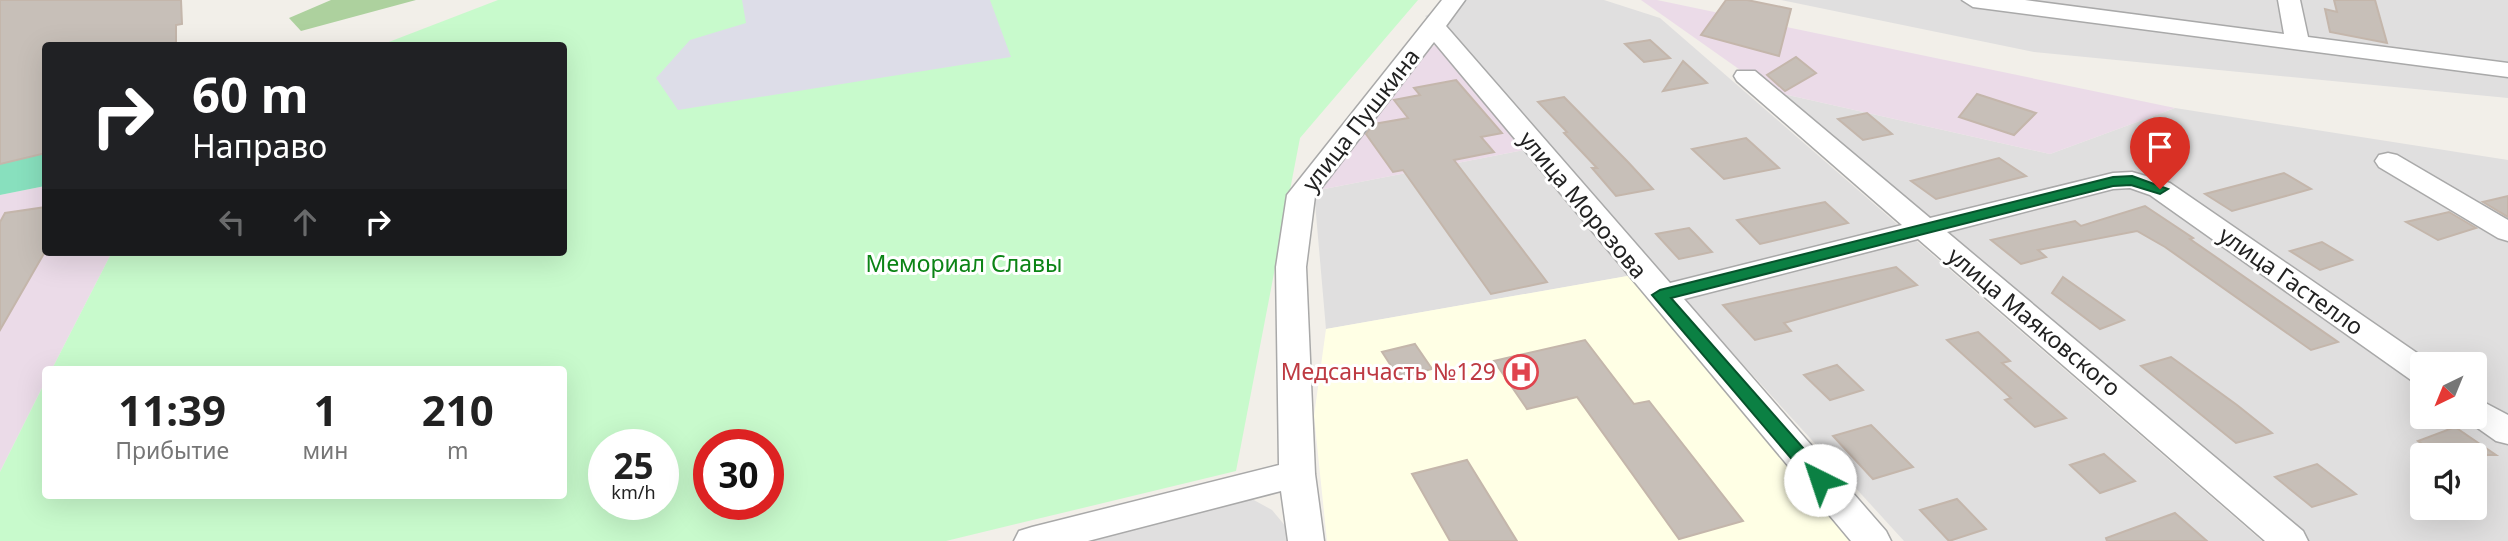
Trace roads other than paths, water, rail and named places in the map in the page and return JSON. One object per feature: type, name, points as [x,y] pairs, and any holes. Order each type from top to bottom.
[{"type":"street","points":[[1973,0],[2508,70]]},
{"type":"street","points":[[2289,0],[2297,42]]},
{"type":"street","name":"улица Пушкина","points":[[1307,541],[1297,474],[1291,267],[1301,195],[1453,1]]},
{"type":"street","name":"улица Морозова","points":[[1433,26],[1660,295],[1873,541]]},
{"type":"street","name":"улица Маяковского","points":[[1746,76],[2290,541]]},
{"type":"street","points":[[2388,160],[2508,232]]},
{"type":"street","name":"улица Гастелло","points":[[1925,229],[2113,181],[2132,180],[2160,189],[2410,364]]},
{"type":"street","points":[[1660,295],[1925,229]]},
{"type":"street","points":[[2487,418],[2508,432]]},
{"type":"street","points":[[1031,541],[1297,474]]},
{"type":"place","name":"Медсанчасть №129","points":[[1521,372]]},
{"type":"park label","name":"Мемориал Славы","points":[[964,264]]}]
